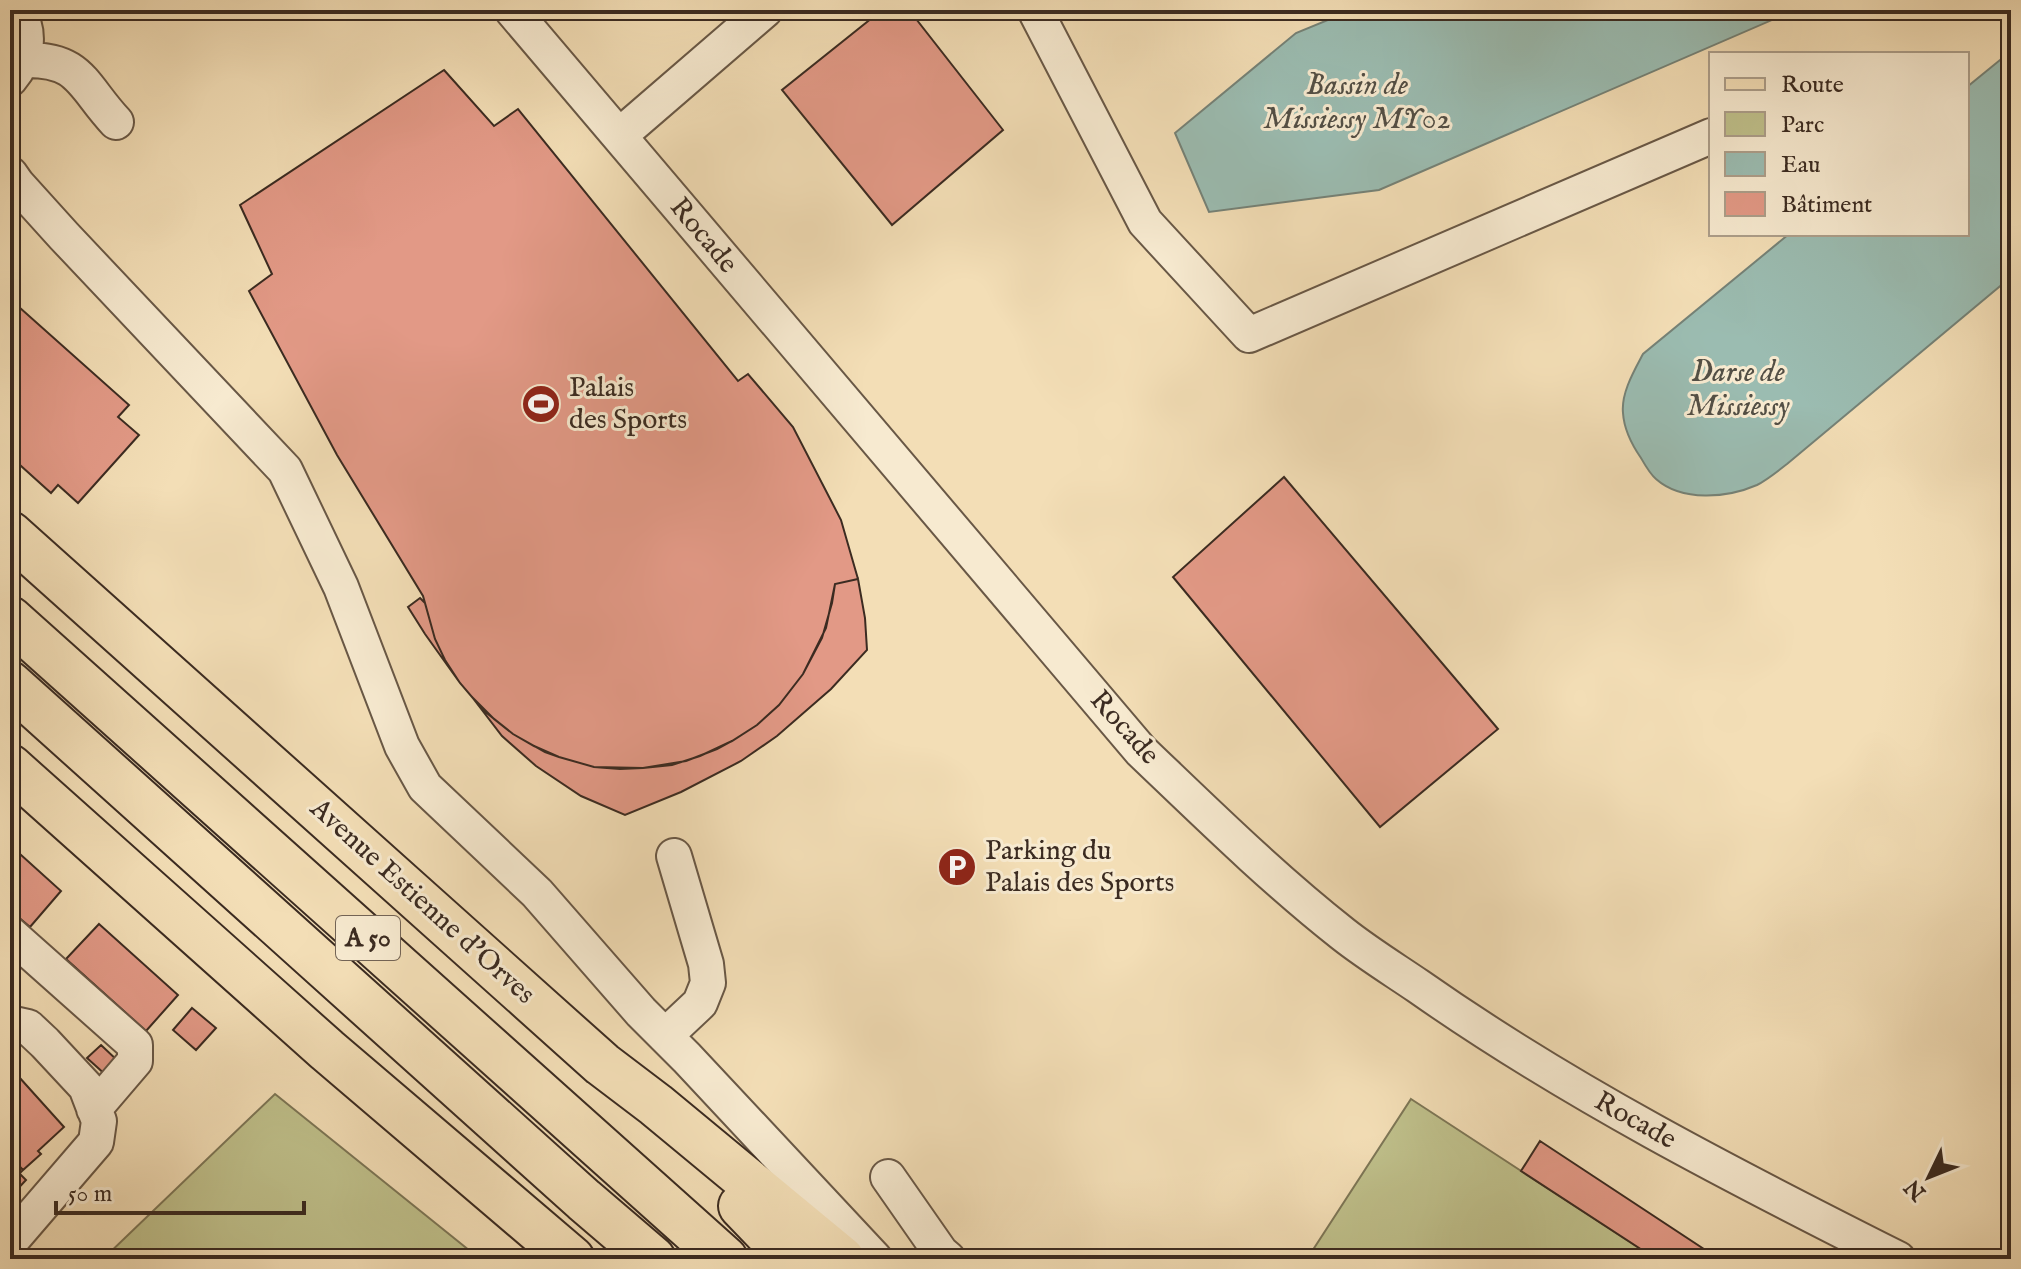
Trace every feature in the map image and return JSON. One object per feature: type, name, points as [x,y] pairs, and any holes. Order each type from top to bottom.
[{"type":"main road","name":"Avenue Estienne d'Orves","points":[[10,534],[602,1064],[842,1259]]},
{"type":"main road","name":"A 50","points":[[10,619],[725,1259]]},
{"type":"main road","name":"A 50","points":[[10,684],[572,1190],[653,1259]]},
{"type":"main road","points":[[10,767],[327,1050],[572,1259]]},
{"type":"main road","points":[[602,1064],[792,1259]]},
{"type":"street","points":[[17,10],[26,29],[27,45],[17,69]]},
{"type":"street","name":"Rocade","points":[[512,10],[1141,751],[1246,851],[1344,935],[1463,1018],[1611,1108],[1744,1182],[1898,1259]]},
{"type":"street","points":[[619,136],[765,10]]},
{"type":"street","points":[[1035,10],[1145,222],[1249,335],[1709,137]]},
{"type":"street","points":[[17,69],[44,59],[60,63],[74,72],[116,122]]},
{"type":"street","points":[[10,174],[64,236],[285,470],[341,587],[402,746],[425,787],[537,893],[632,1002],[875,1259]]},
{"type":"street","points":[[665,1036],[700,1003],[708,983],[706,964],[674,856]]},
{"type":"street","points":[[10,934],[135,1045],[135,1061],[95,1126],[10,1242]]},
{"type":"street","points":[[10,1023],[28,1027],[86,1087],[105,1164],[75,1203]]},
{"type":"street","points":[[656,1105],[725,1144],[860,1259]]},
{"type":"street","points":[[888,1177],[948,1259]]},
{"type":"green space","points":[[275,1094],[480,1259],[103,1259]]},
{"type":"green space","points":[[1411,1099],[1656,1259],[1307,1259]]},
{"type":"water","name":"Bassin de Missiessy MY02","points":[[1352,10],[1795,10],[1379,190],[1209,212],[1175,133],[1296,33]]},
{"type":"water","name":"Darse de Missiessy","points":[[2011,51],[2011,277],[1761,483],[1732,493],[1705,496],[1679,491],[1656,479],[1632,442],[1623,413],[1626,390],[1643,354],[1787,236],[1969,236],[1969,85]]},
{"type":"building","points":[[882,10],[909,10],[1003,130],[892,225],[782,90]]},
{"type":"building","name":"Palais des Sports","points":[[444,70],[494,126],[518,109],[738,381],[748,374],[793,427],[841,520],[858,579],[835,584],[826,628],[803,674],[779,705],[757,725],[700,756],[672,765],[594,767],[534,746],[483,710],[445,660],[435,639],[423,596],[337,455],[249,291],[272,274],[240,205]]},
{"type":"building","points":[[10,299],[129,405],[118,417],[139,435],[78,503],[58,485],[51,493],[10,456]]},
{"type":"building","points":[[1284,477],[1498,729],[1380,827],[1173,577]]},
{"type":"building","points":[[858,579],[867,650],[831,689],[777,736],[741,761],[681,792],[625,815],[581,796],[536,766],[502,736],[472,697],[513,734],[559,757],[594,767],[620,769],[686,761],[732,741],[757,725],[779,705],[803,674],[822,638],[835,584]]},
{"type":"building","points":[[420,598],[425,603],[435,639],[460,683],[408,607]]},
{"type":"building","points":[[10,845],[61,891],[30,927],[10,910]]},
{"type":"building","points":[[99,924],[178,995],[146,1031],[66,959]]},
{"type":"building","points":[[192,1008],[216,1028],[196,1050],[173,1030]]},
{"type":"building","points":[[101,1045],[119,1062],[107,1076],[87,1058]]},
{"type":"building","points":[[10,1067],[64,1127],[23,1170],[10,1156]]},
{"type":"building","points":[[1540,1141],[1719,1259],[1656,1259],[1521,1171]]},
{"type":"building","points":[[10,1156],[23,1170],[10,1183]]},
{"type":"building","points":[[20,1174],[26,1180],[12,1195],[10,1183]]},
{"type":"place","name":"Palais des Sports","points":[[541,404]]},
{"type":"place","name":"Parking du Palais des Sports","points":[[957,867]]}]
